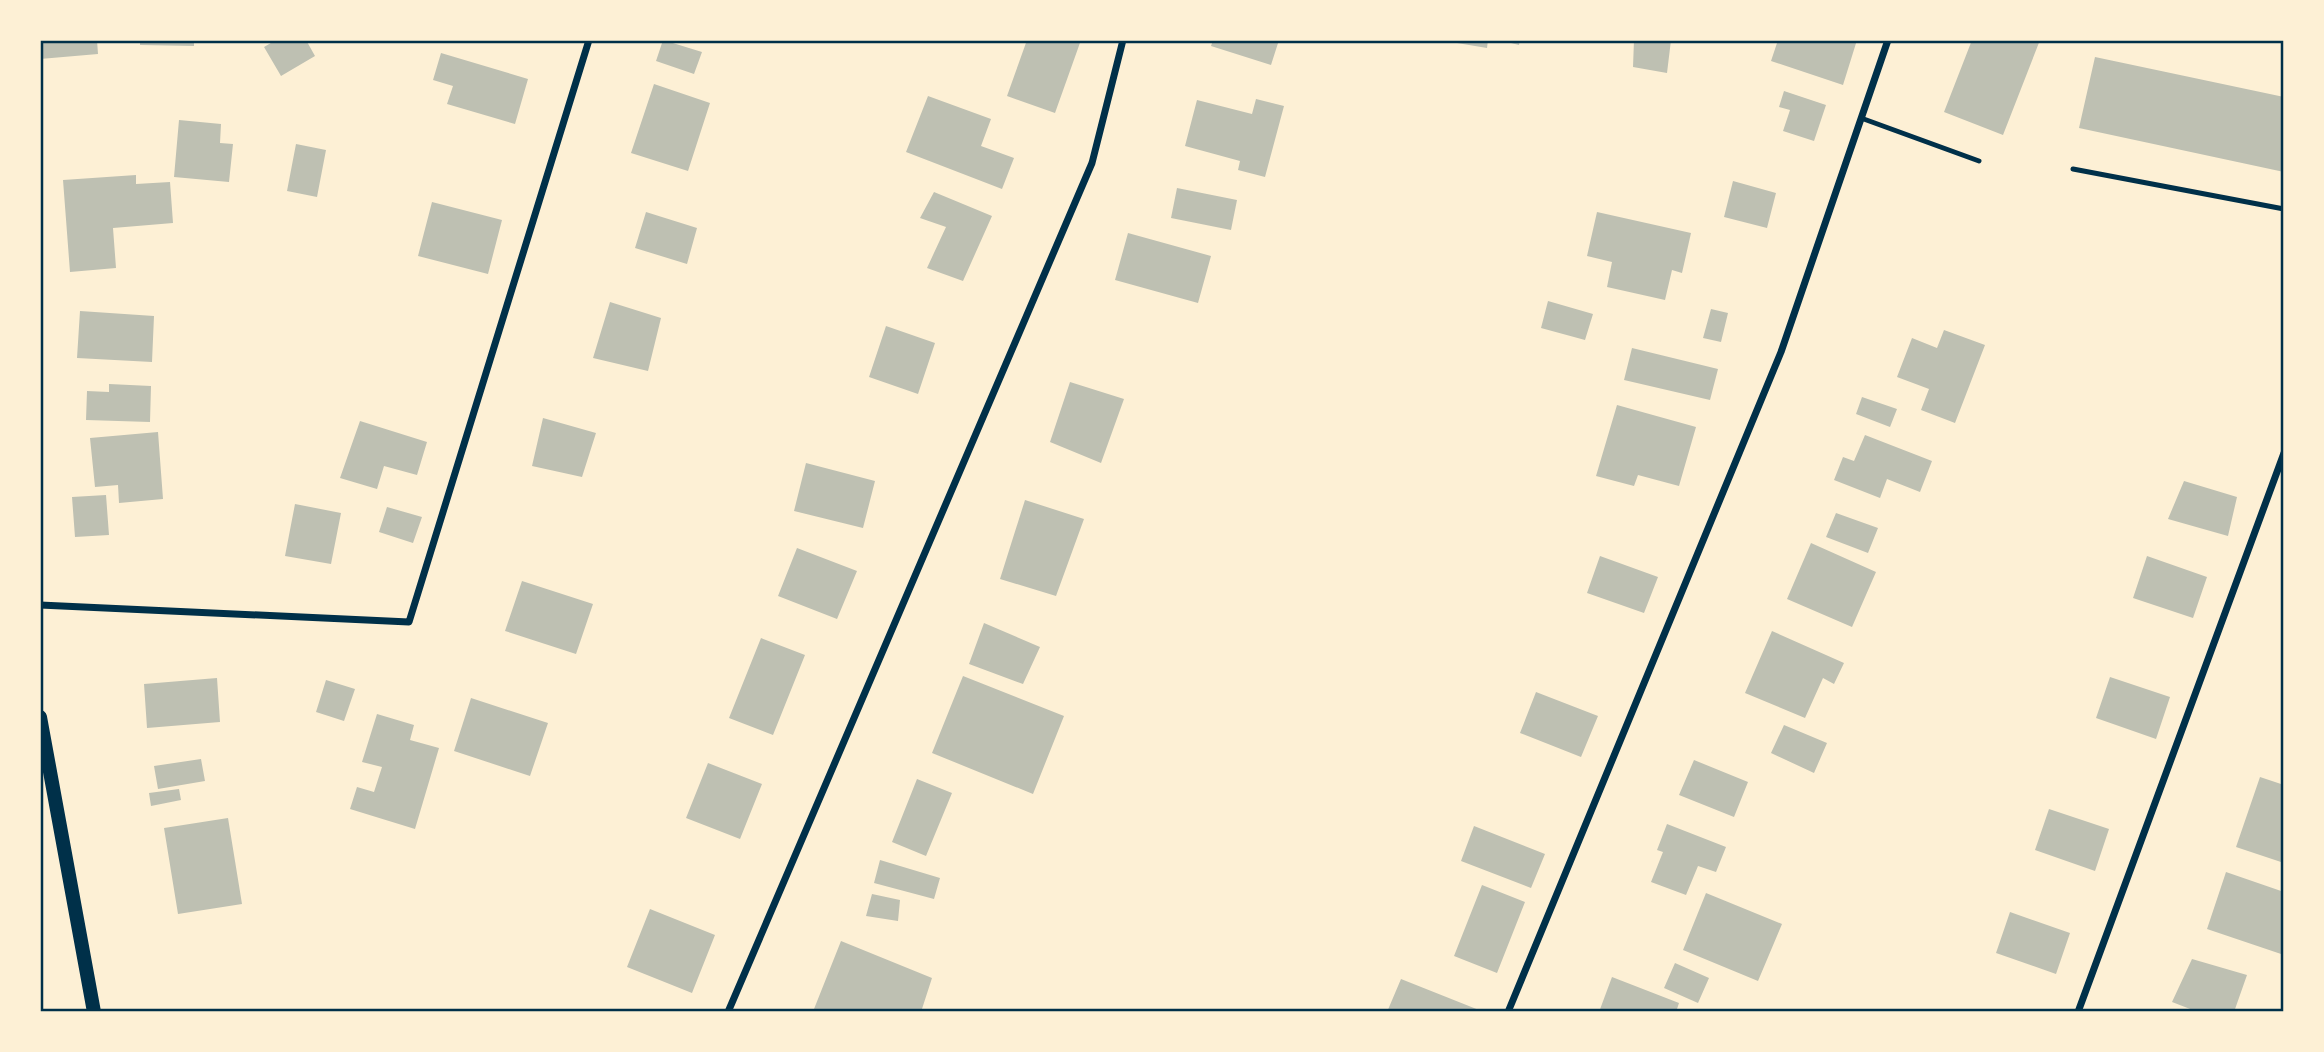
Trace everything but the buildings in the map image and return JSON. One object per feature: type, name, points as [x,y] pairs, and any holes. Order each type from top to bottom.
[{"type":"main road","points":[[40,717],[94,1012]]},
{"type":"street","points":[[40,605],[409,622],[589,40]]},
{"type":"street","points":[[728,1012],[1092,163],[1123,40]]},
{"type":"street","points":[[1508,1012],[1781,352],[1888,40]]},
{"type":"street","points":[[2078,1012],[2284,453]]},
{"type":"lane","points":[[1861,118],[1979,160]]},
{"type":"lane","points":[[2073,169],[2284,209]]}]
